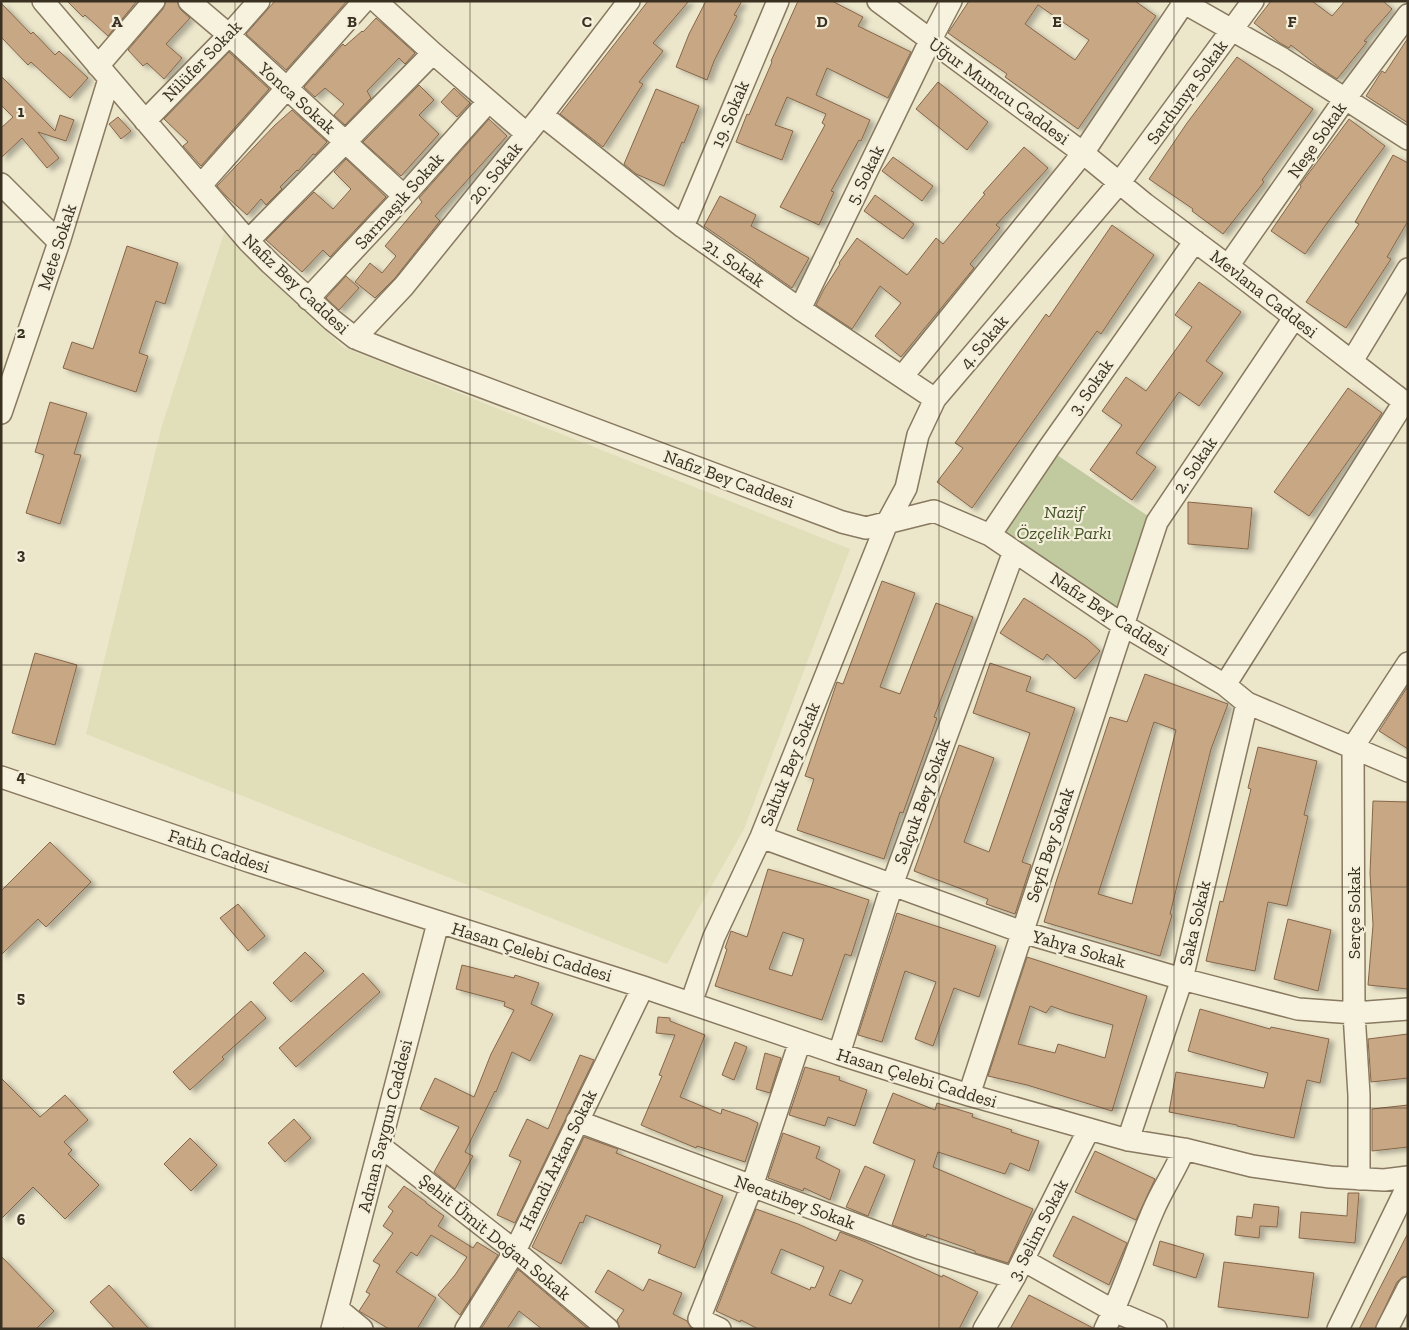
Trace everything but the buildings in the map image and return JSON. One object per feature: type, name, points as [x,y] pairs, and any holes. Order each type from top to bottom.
[{"type":"street","points":[[104,72],[154,1]]},
{"type":"street","name":"Yonca Sokak","points":[[189,1],[229,35],[404,196]]},
{"type":"street","name":"Nilüfer Sokak","points":[[145,121],[229,35],[259,1]]},
{"type":"street","points":[[201,184],[364,1]]},
{"type":"street","points":[[376,1],[488,102],[527,134]]},
{"type":"street","name":"20. Sokak","points":[[355,338],[404,286],[542,115],[629,1]]},
{"type":"street","name":"19. Sokak","points":[[683,227],[778,1]]},
{"type":"street","name":"Uğur Mumcu Caddesi","points":[[878,1],[1084,153],[1120,182]]},
{"type":"street","name":"5. Sokak","points":[[800,309],[951,1]]},
{"type":"street","name":"Sardunya Sokak","points":[[1120,182],[1253,1]]},
{"type":"street","name":"Nafiz Bey Caddesi","points":[[47,2],[145,121],[248,241],[308,299],[355,338],[408,360],[842,522],[866,528],[934,511],[990,535],[1123,625],[1225,685],[1247,702],[1408,771]]},
{"type":"street","points":[[902,376],[1084,153],[1183,2],[1283,59],[1408,139]]},
{"type":"street","name":"Neşe Sokak","points":[[1228,266],[1345,99],[1408,15]]},
{"type":"street","points":[[248,241],[433,53]]},
{"type":"street","name":"Mete Sokak","points":[[1,414],[59,242],[104,72]]},
{"type":"street","name":"Sarmaşık Sokak","points":[[308,299],[488,102]]},
{"type":"street","name":"21. Sokak","points":[[542,115],[683,227],[800,309],[935,399]]},
{"type":"street","name":"Mevlana Caddesi","points":[[1120,182],[1146,204],[1406,403]]},
{"type":"street","name":"4. Sokak","points":[[887,523],[906,488],[918,435],[935,399],[1120,182]]},
{"type":"street","points":[[1,184],[59,242]]},
{"type":"street","name":"3. Sokak","points":[[990,535],[1048,449],[1195,241]]},
{"type":"street","points":[[1352,361],[1408,269]]},
{"type":"street","name":"2. Sokak","points":[[1123,625],[1157,522],[1294,318]]},
{"type":"street","points":[[1225,685],[1406,403]]},
{"type":"street","points":[[906,488],[934,511]]},
{"type":"street","name":"Saltuk Bey Sokak","points":[[691,1003],[714,937],[761,837],[887,523]]},
{"type":"street","name":"Selçuk Bey Sokak","points":[[839,1054],[892,885],[1014,551]]},
{"type":"street","name":"Seyfi Bey Sokak","points":[[969,1095],[1123,625]]},
{"type":"street","points":[[1353,747],[1408,663]]},
{"type":"street","name":"Saka Sokak","points":[[1128,1140],[1182,979],[1247,702]]},
{"type":"street","name":"Serçe Sokak","points":[[1353,747],[1354,1013],[1359,1095],[1359,1179]]},
{"type":"street","name":"Fatih Caddesi","points":[[1,777],[248,862],[438,923]]},
{"type":"street","name":"Yahya Sokak","points":[[761,837],[1022,932],[1182,979],[1298,1009],[1354,1013],[1408,1009]]},
{"type":"street","name":"Hasan Çelebi Caddesi","points":[[438,923],[643,987],[839,1054],[969,1095],[1128,1140],[1184,1149],[1252,1166],[1330,1177],[1384,1180],[1408,1177]]},
{"type":"street","name":"Adnan Saygun Caddesi","points":[[335,1319],[438,923]]},
{"type":"street","name":"Hamdi Arkan Sokak","points":[[466,1329],[514,1251],[643,987]]},
{"type":"street","points":[[720,1329],[699,1319],[752,1186],[800,1041]]},
{"type":"street","name":"Necatibey Sokak","points":[[577,1122],[919,1248],[1019,1269],[1110,1320],[1156,1329]]},
{"type":"street","name":"3. Selim Sokak","points":[[984,1329],[1019,1269],[1089,1129]]},
{"type":"street","name":"Şehit Ümit Doğan Sokak","points":[[380,1146],[514,1251],[608,1329]]},
{"type":"street","points":[[1110,1320],[1154,1208],[1184,1149]]},
{"type":"street","points":[[1338,1329],[1408,1185]]},
{"type":"street","points":[[1387,1329],[1408,1288]]},
{"type":"street","points":[[335,1319],[362,1329]]},
{"type":"shaded area","points":[[224,233],[343,347],[850,549],[744,829],[667,964],[86,734],[161,429]]},
{"type":"green space","name":"Nazif Özçelik Parkı","points":[[1048,449],[1157,522],[1123,625],[990,535]]}]
